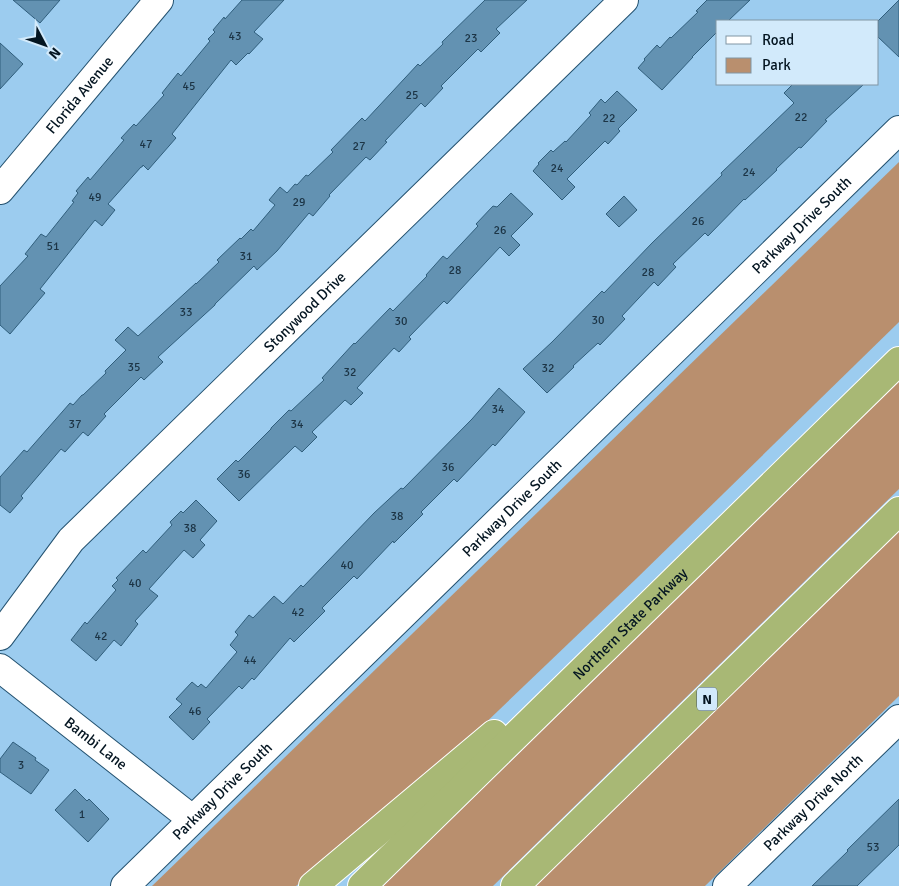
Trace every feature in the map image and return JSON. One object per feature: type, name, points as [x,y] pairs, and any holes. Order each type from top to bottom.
[{"type":"highway","name":"Northern State Parkway","points":[[362,886],[899,361]]},
{"type":"highway","name":"N","points":[[516,886],[899,511]]},
{"type":"highway","points":[[312,886],[662,593]]},
{"type":"street","name":"Florida Avenue","points":[[0,190],[159,0]]},
{"type":"street","name":"Stonywood Drive","points":[[0,636],[71,540],[624,0]]},
{"type":"street","name":"Parkway Drive South","points":[[125,886],[899,130]]},
{"type":"street","name":"Bambi Lane","points":[[0,668],[192,820]]},
{"type":"street","name":"Parkway Drive North","points":[[727,886],[899,719]]},
{"type":"green space","points":[[899,162],[899,322],[637,578],[454,753],[296,886],[152,886]]},
{"type":"green space","points":[[899,381],[899,489],[493,886],[383,886]]},
{"type":"green space","points":[[899,527],[899,696],[705,886],[535,886]]},
{"type":"building","points":[[13,0],[60,0],[40,23]]},
{"type":"building","points":[[242,0],[284,0],[254,32],[263,39],[236,65],[231,60],[172,134],[176,138],[148,170],[143,165],[108,204],[115,210],[102,226],[95,220],[40,289],[45,293],[10,334],[0,325],[0,286],[28,256],[25,254],[41,234],[46,237],[74,202],[72,201],[78,193],[76,191],[88,177],[90,180],[124,140],[121,138],[134,124],[136,126],[164,95],[162,93],[178,73],[181,76],[210,41],[208,39],[215,32],[213,30]]},
{"type":"building","points":[[485,0],[527,0],[496,29],[500,33],[481,52],[478,49],[441,86],[443,88],[425,107],[421,103],[370,160],[366,157],[329,195],[313,216],[309,213],[277,251],[257,270],[254,266],[158,357],[163,362],[144,380],[141,377],[104,414],[106,416],[88,436],[83,432],[65,452],[61,449],[21,496],[23,498],[10,513],[0,505],[0,477],[24,450],[27,452],[70,403],[73,405],[106,373],[105,371],[126,350],[115,340],[128,327],[138,336],[196,284],[240,238],[251,229],[253,231],[275,205],[269,200],[280,187],[287,193],[306,175],[308,176],[333,152],[331,150],[362,118],[365,121],[418,64],[420,66]]},
{"type":"building","points":[[707,0],[750,0],[729,20],[716,20],[716,33],[662,90],[638,68],[657,45],[660,48],[698,12],[696,11]]},
{"type":"building","points":[[899,0],[899,57],[879,38],[879,20]]},
{"type":"building","points":[[0,43],[23,64],[0,89]]},
{"type":"building","points":[[792,85],[863,85],[825,120],[827,121],[801,148],[799,147],[777,170],[744,199],[708,236],[705,233],[673,264],[676,267],[658,286],[654,282],[622,316],[625,319],[600,345],[598,343],[547,393],[523,369],[602,291],[604,293],[722,175],[721,173],[794,103],[784,93]]},
{"type":"building","points":[[617,91],[637,110],[618,129],[620,131],[608,144],[605,141],[567,179],[575,187],[562,200],[533,171],[551,150],[553,152],[566,142],[591,115],[589,113],[601,99],[605,103]]},
{"type":"building","points":[[511,193],[533,214],[511,236],[520,245],[509,256],[500,247],[447,304],[444,301],[409,337],[411,339],[399,352],[394,348],[357,388],[363,393],[351,405],[345,400],[312,432],[317,437],[302,452],[295,446],[239,501],[217,479],[236,460],[238,462],[289,410],[291,411],[324,380],[322,378],[354,343],[390,308],[393,311],[427,276],[443,256],[447,259],[478,226],[476,224],[493,206],[497,207]]},
{"type":"building","points":[[624,196],[637,210],[619,227],[606,214]]},
{"type":"building","points":[[499,388],[525,412],[495,446],[493,444],[457,482],[454,479],[421,512],[423,514],[394,543],[393,541],[357,579],[354,576],[322,608],[325,611],[294,642],[290,638],[254,680],[252,678],[242,689],[239,686],[207,719],[210,722],[193,740],[169,717],[182,704],[176,699],[192,682],[198,687],[201,684],[206,688],[237,652],[230,645],[238,635],[235,632],[249,615],[253,618],[274,596],[283,604],[301,585],[303,587],[374,513],[401,488],[403,489],[472,419]]},
{"type":"building","points":[[196,500],[217,521],[200,540],[205,545],[193,558],[184,550],[149,589],[158,596],[135,621],[138,624],[121,646],[114,640],[96,661],[71,640],[85,622],[87,624],[116,590],[112,586],[118,580],[116,578],[143,550],[146,553],[172,525],[170,522],[181,511],[183,513]]},
{"type":"building","points":[[13,742],[49,770],[31,794],[0,772],[0,759]]},
{"type":"building","points":[[75,789],[87,801],[89,799],[109,819],[88,842],[55,810]]},
{"type":"building","points":[[899,799],[899,845],[857,886],[812,886],[847,850]]}]
